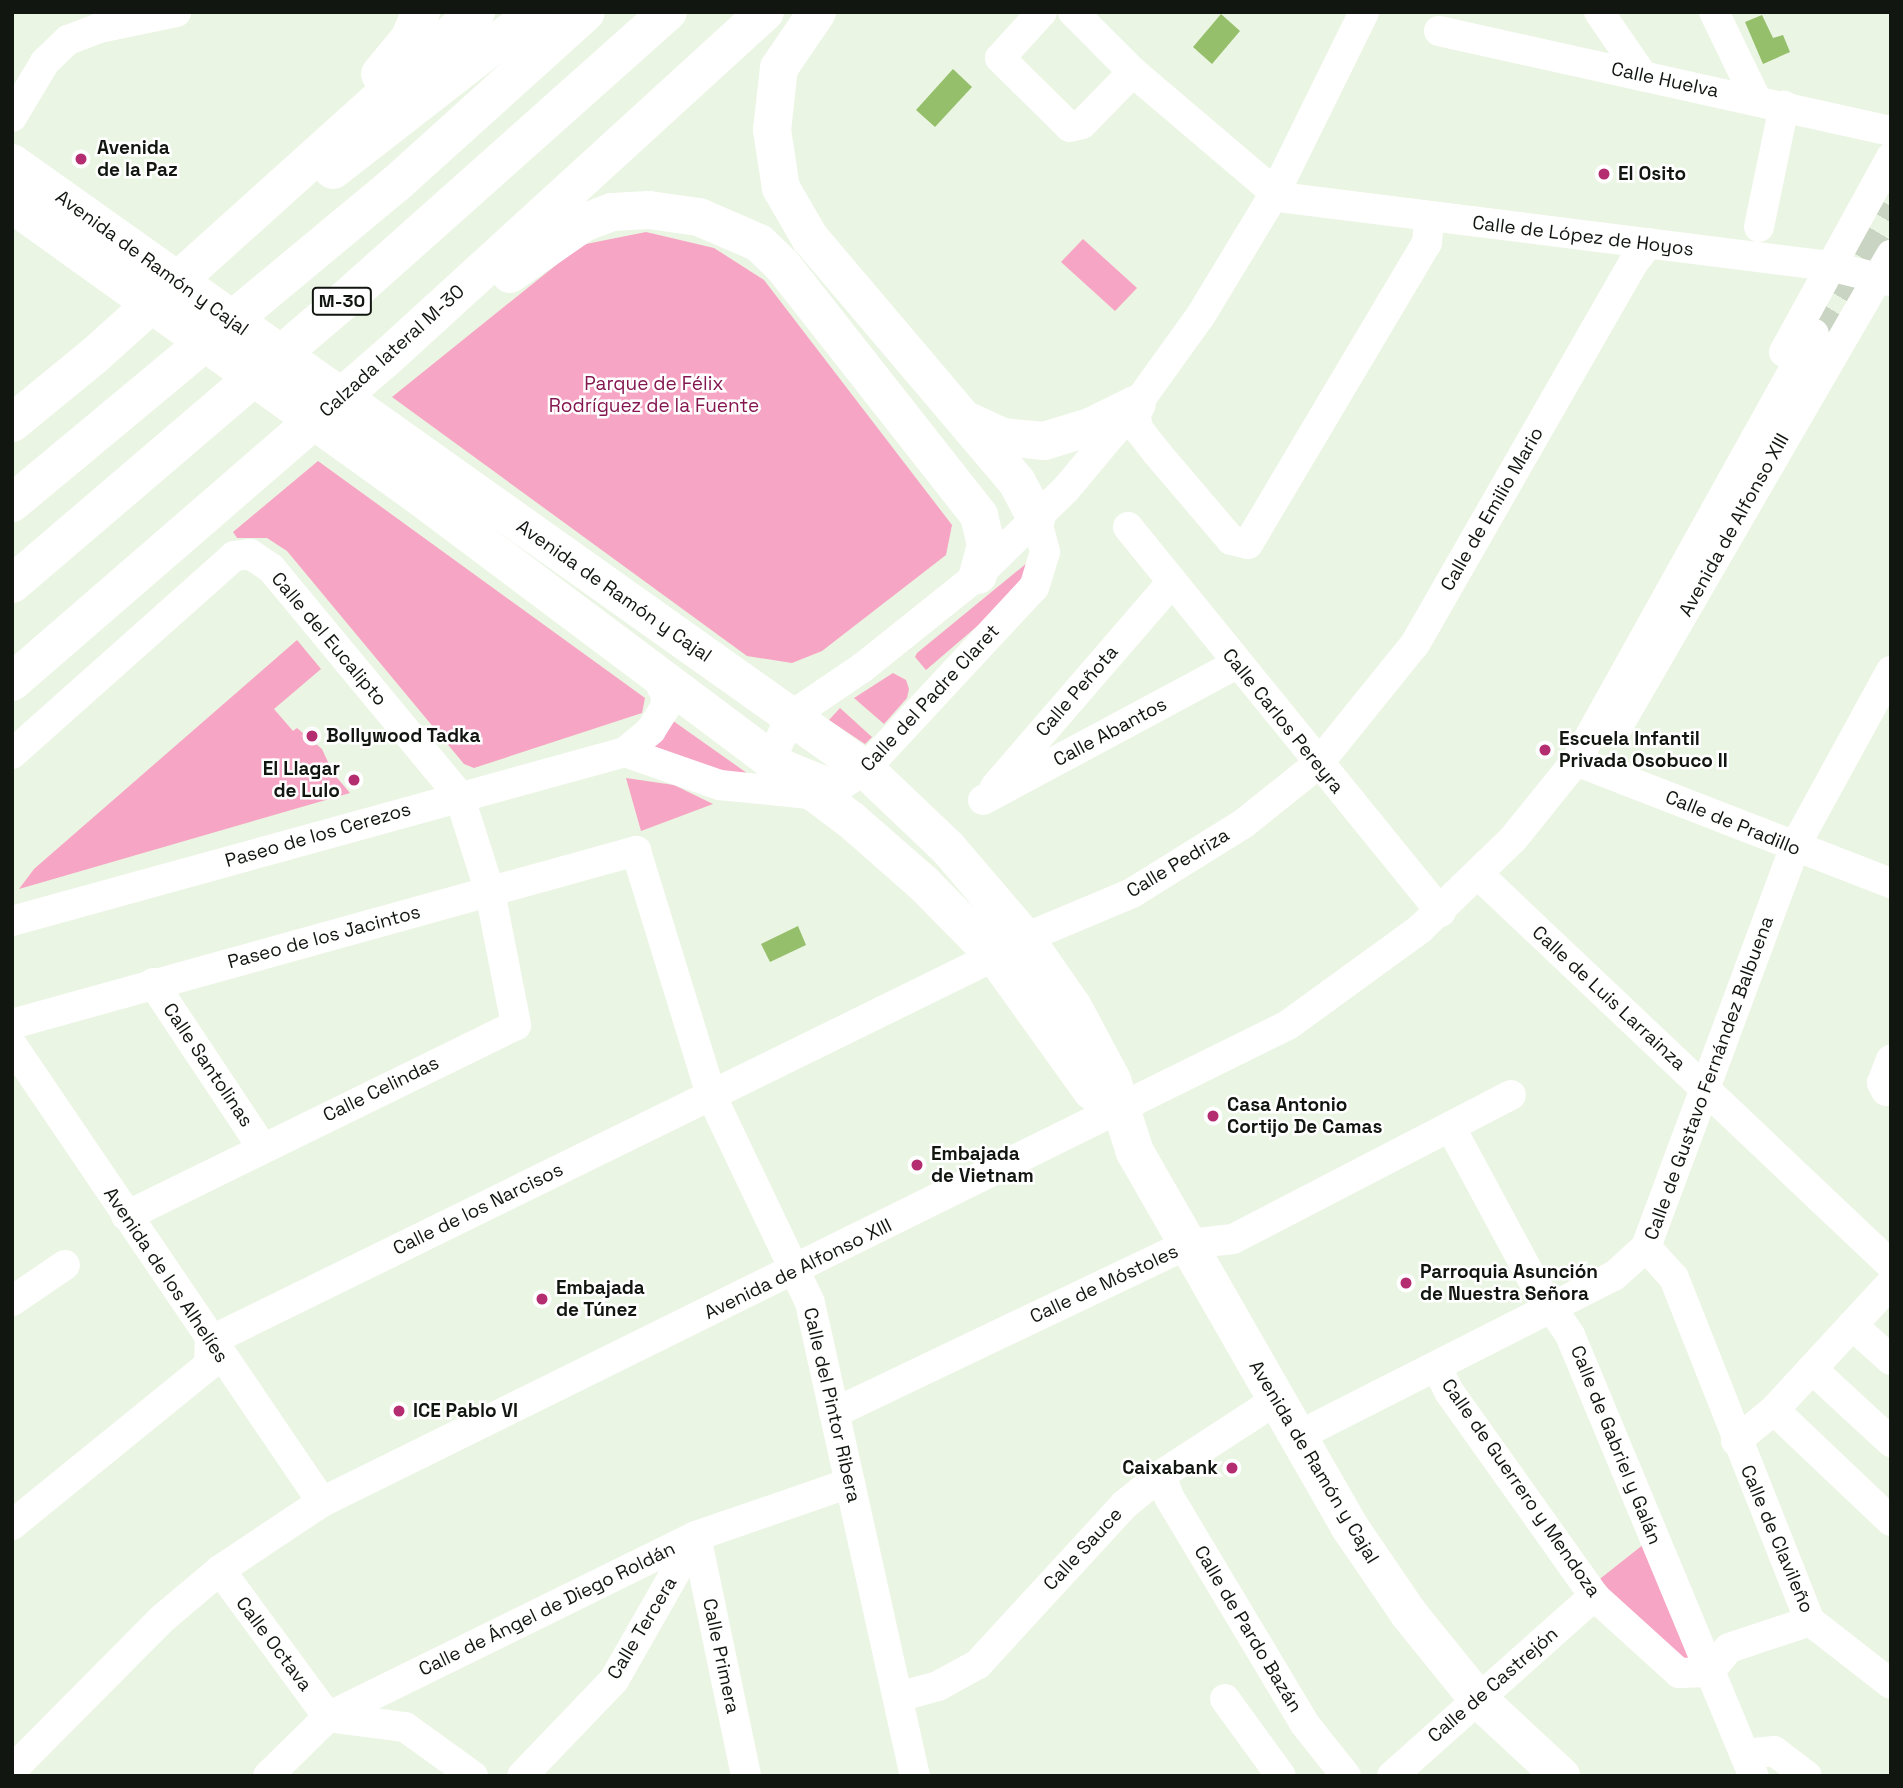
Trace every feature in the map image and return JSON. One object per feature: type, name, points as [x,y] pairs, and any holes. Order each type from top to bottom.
[{"type":"main road","points":[[312,157],[409,39],[421,12]]},
{"type":"main road","points":[[95,355],[476,12]]},
{"type":"main road","points":[[12,423],[95,355],[536,12]]},
{"type":"main road","name":"M-30","points":[[12,503],[398,183],[586,12]]},
{"type":"main road","name":"M-30","points":[[12,584],[358,288],[668,12]]},
{"type":"main road","name":"Calzada lateral M-30","points":[[12,682],[176,537],[384,360],[765,12]]},
{"type":"main road","points":[[817,12],[779,68],[772,130],[781,188],[810,238],[956,416],[1017,482],[1036,518]]},
{"type":"main road","name":"Avenida de Ramón y Cajal","points":[[12,163],[97,244],[431,483],[791,716],[865,769],[948,848],[1010,947]]},
{"type":"main road","name":"Avenida de Ramón y Cajal","points":[[12,204],[97,244]]},
{"type":"main road","points":[[384,360],[456,318],[534,254],[583,223],[612,212],[649,210],[699,217],[729,227],[759,243],[782,265],[979,515],[986,545],[978,575]]},
{"type":"main road","points":[[956,416],[1003,437],[1044,441],[1090,427],[1135,407]]},
{"type":"main road","name":"Avenida de Ramón y Cajal","points":[[431,483],[654,671],[777,762],[923,884],[1010,947],[1073,1007],[1112,1080],[1119,1111],[1135,1152],[1296,1437],[1409,1614],[1477,1698],[1561,1776]]},
{"type":"main road","points":[[12,650],[176,537]]},
{"type":"street","points":[[12,117],[45,62],[68,40],[99,28],[176,12]]},
{"type":"street","points":[[1042,12],[1000,58],[1070,127],[1082,124],[1133,72]]},
{"type":"street","points":[[1073,12],[1133,72],[1275,194]]},
{"type":"street","points":[[777,762],[776,748],[791,716],[862,668],[978,575],[1036,518],[1135,407],[1201,315],[1275,194],[1364,12]]},
{"type":"street","points":[[1599,12],[1643,76]]},
{"type":"street","points":[[1714,12],[1770,102],[1759,227]]},
{"type":"street","name":"Calle Huelva","points":[[1439,31],[1770,102],[1891,131]]},
{"type":"street","name":"Avenida de Alfonso XIII","points":[[1576,761],[1576,736],[1585,713],[1829,265],[1891,157]]},
{"type":"street","name":"Calle de López de Hoyos","points":[[1275,194],[1310,203],[1429,218],[1887,271]]},
{"type":"street","points":[[1135,407],[1136,425],[1157,453],[1231,540],[1248,544],[1426,243],[1429,218]]},
{"type":"street","name":"Calle de Emilio Mario","points":[[1318,764],[1415,644],[1649,243]]},
{"type":"street","name":"Avenida de Alfonso XIII","points":[[1576,761],[1598,750],[1614,733],[1851,318],[1887,271]]},
{"type":"street","name":"Avenida de Alfonso XIII","points":[[12,1770],[109,1668],[220,1570],[321,1502],[1288,1026],[1441,912],[1479,875],[1576,761],[1814,334]]},
{"type":"street","name":"Calle del Padre Claret","points":[[777,762],[790,764],[834,785],[843,784],[865,769],[1034,587],[1045,552],[1036,518]]},
{"type":"street","name":"Calle Carlos Pereyra","points":[[1128,527],[1441,912]]},
{"type":"street","name":"Calle del Eucalipto","points":[[12,754],[234,556],[245,553],[271,568],[459,795],[489,892]]},
{"type":"street","name":"Calle Peñota","points":[[983,800],[1172,582]]},
{"type":"street","name":"Calle Abantos","points":[[983,800],[1237,664]]},
{"type":"street","name":"Paseo de los Cerezos","points":[[12,921],[459,795],[625,752],[651,730],[665,708],[666,696],[654,671]]},
{"type":"street","name":"Calle de Gustavo Fernández Balbuena","points":[[1296,1437],[1614,1276],[1646,1247],[1703,1087],[1794,848],[1891,671]]},
{"type":"street","points":[[625,752],[720,785],[818,795]]},
{"type":"street","name":"Calle de Pradillo","points":[[1576,761],[1794,848],[1891,883]]},
{"type":"street","name":"Calle Pedriza","points":[[1010,947],[1132,893],[1243,824],[1318,764]]},
{"type":"street","name":"Paseo de los Jacintos","points":[[12,1024],[636,851]]},
{"type":"street","name":"Calle del Pintor Ribera","points":[[636,851],[711,1095],[810,1303],[915,1776]]},
{"type":"street","name":"Calle de Luis Larrainza","points":[[1479,875],[1891,1265]]},
{"type":"street","name":"Calle Celindas","points":[[126,1216],[262,1147],[516,1025],[489,892]]},
{"type":"street","name":"Calle de los Narcisos","points":[[210,1341],[1010,947]]},
{"type":"street","name":"Calle Santolinas","points":[[153,983],[262,1147]]},
{"type":"street","name":"Avenida de los Alhelíes","points":[[12,1045],[321,1502]]},
{"type":"street","points":[[1886,1091],[1882,1083],[1891,1060]]},
{"type":"street","name":"Calle de Móstoles","points":[[834,1413],[1189,1244],[1234,1239],[1511,1095]]},
{"type":"street","name":"Calle de Gabriel y Galán","points":[[1451,1128],[1570,1335],[1749,1765]]},
{"type":"street","name":"Calle de Clavileño","points":[[1646,1247],[1674,1278],[1736,1441],[1810,1620],[1891,1684]]},
{"type":"street","points":[[12,1301],[65,1265]]},
{"type":"street","name":"Calle de Clavileño","points":[[1736,1441],[1774,1410],[1891,1283]]},
{"type":"street","points":[[1852,1325],[1887,1349]]},
{"type":"street","points":[[12,1525],[209,1365],[210,1341]]},
{"type":"street","name":"Calle de Guerrero y Mendoza","points":[[1436,1366],[1450,1393],[1594,1596],[1679,1673],[1709,1672]]},
{"type":"street","points":[[1812,1368],[1891,1442]]},
{"type":"street","name":"Calle Sauce","points":[[898,1697],[938,1686],[978,1664],[1095,1532],[1161,1475],[1275,1401]]},
{"type":"street","points":[[1774,1410],[1891,1521]]},
{"type":"street","name":"Calle de Pardo Bazán","points":[[1161,1475],[1169,1497],[1304,1723],[1346,1776]]},
{"type":"street","name":"Calle de Ángel de Diego Roldán","points":[[268,1776],[328,1717],[696,1536],[850,1483]]},
{"type":"street","name":"Calle Tercera","points":[[522,1776],[614,1680],[696,1536]]},
{"type":"street","name":"Calle Primera","points":[[696,1536],[746,1776]]},
{"type":"street","name":"Calle Octava","points":[[220,1570],[328,1717]]},
{"type":"street","name":"Calle de Castrejón","points":[[1392,1776],[1477,1698],[1507,1677],[1594,1596]]},
{"type":"street","points":[[1709,1672],[1729,1648],[1810,1620]]},
{"type":"street","points":[[1225,1699],[1281,1776]]},
{"type":"street","points":[[328,1717],[405,1727],[473,1776]]},
{"type":"street","points":[[1749,1765],[1774,1751],[1807,1776]]},
{"type":"green space","name":"Parque de Félix Rodríguez de la Fuente","points":[[646,232],[714,248],[764,280],[952,525],[946,555],[822,651],[792,663],[747,656],[392,397],[581,245]]},
{"type":"green space","points":[[1083,239],[1137,288],[1115,311],[1061,262]]},
{"type":"green space","points":[[318,461],[645,698],[642,713],[474,768],[464,764],[287,551],[267,538],[237,538],[233,532]]},
{"type":"green space","points":[[1027,563],[1028,571],[996,610],[926,670],[915,657],[917,653]]},
{"type":"green space","points":[[297,640],[321,669],[274,709],[293,731],[297,728],[322,749],[333,773],[350,793],[19,889],[34,869]]},
{"type":"green space","points":[[893,673],[906,680],[909,689],[907,698],[884,724],[854,698]]},
{"type":"green space","points":[[840,708],[872,737],[865,744],[829,720]]},
{"type":"green space","points":[[669,718],[756,781],[651,754],[652,741]]},
{"type":"green space","points":[[626,778],[674,785],[713,804],[641,831]]},
{"type":"green space","points":[[1644,1544],[1692,1658],[1679,1663],[1596,1582]]},
{"type":"shaded area","points":[[1221,14],[1240,31],[1212,64],[1193,47]]},
{"type":"shaded area","points":[[1762,15],[1773,38],[1783,35],[1790,52],[1763,64],[1745,22]]},
{"type":"shaded area","points":[[953,69],[972,87],[935,127],[916,110]]},
{"type":"shaded area","points":[[798,926],[806,945],[770,962],[761,944]]},
{"type":"tunnel","points":[[1814,334],[1891,207]]},
{"type":"place","name":"Avenida de la Paz","points":[[81,159]]},
{"type":"place","name":"El Osito","points":[[1604,174]]},
{"type":"place","name":"Bollywood Tadka","points":[[312,736]]},
{"type":"place","name":"Escuela Infantil Privada Osobuco II","points":[[1545,750]]},
{"type":"place","name":"El Llagar de Lulo","points":[[354,780]]},
{"type":"place","name":"Casa Antonio Cortijo De Camas","points":[[1213,1116]]},
{"type":"place","name":"Embajada de Vietnam","points":[[917,1165]]},
{"type":"place","name":"Parroquia Asunción de Nuestra Señora","points":[[1406,1283]]},
{"type":"place","name":"Embajada de Túnez","points":[[542,1299]]},
{"type":"place","name":"ICE Pablo VI","points":[[399,1411]]},
{"type":"place","name":"Caixabank","points":[[1232,1468]]}]
